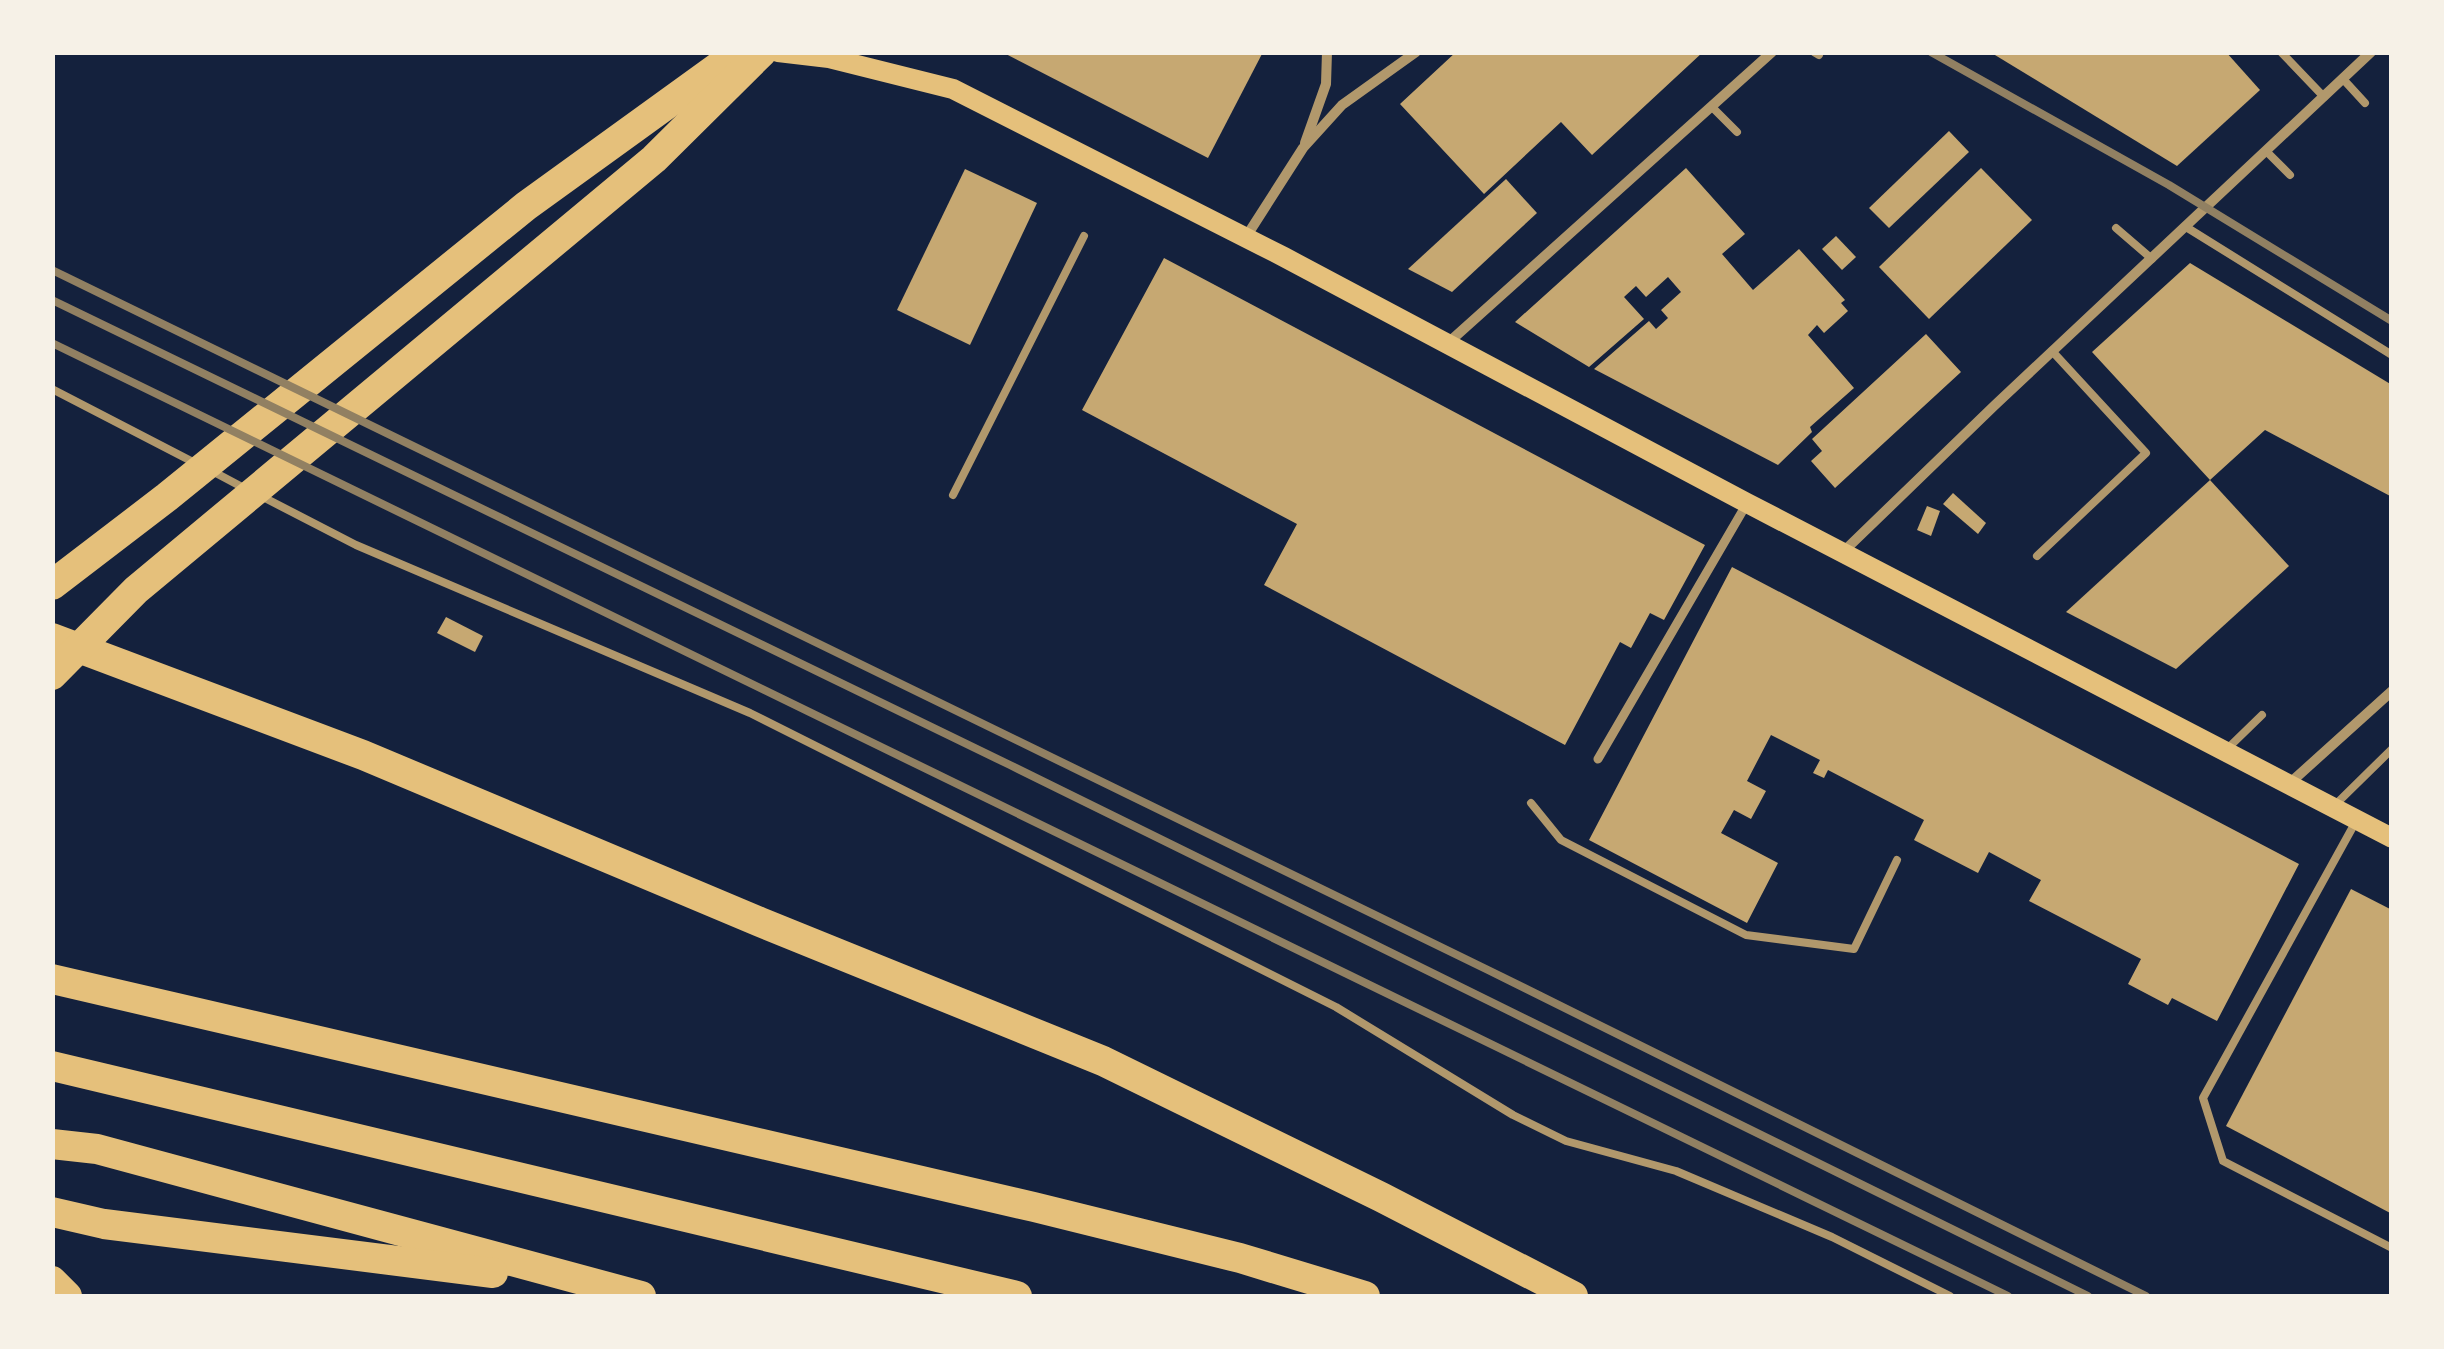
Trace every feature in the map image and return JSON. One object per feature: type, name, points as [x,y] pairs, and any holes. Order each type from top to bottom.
[{"type":"highway","points":[[52,585],[167,497],[526,206],[739,52]]},
{"type":"highway","points":[[52,675],[136,590],[654,159],[762,52]]},
{"type":"highway","points":[[52,638],[363,755],[1103,1061],[1381,1196],[1573,1296]]},
{"type":"highway","points":[[52,979],[1015,1202],[1240,1258],[1365,1296]]},
{"type":"highway","points":[[52,1066],[1018,1296]]},
{"type":"highway","points":[[52,1144],[97,1149],[641,1296]]},
{"type":"highway","points":[[52,1212],[104,1224],[605,1288]]},
{"type":"highway","points":[[52,1281],[67,1296]]},
{"type":"main road","points":[[778,52],[829,58],[952,89],[1246,237],[2392,838]]},
{"type":"street","points":[[1304,148],[1326,84],[1327,52]]},
{"type":"street","points":[[1246,237],[1304,148],[1342,105],[1416,52]]},
{"type":"street","points":[[1448,343],[1772,52]]},
{"type":"street","points":[[1843,552],[2371,52]]},
{"type":"street","points":[[1598,760],[1748,503]]},
{"type":"street","points":[[2290,783],[2392,692]]},
{"type":"lane","points":[[2282,52],[2324,97]]},
{"type":"lane","points":[[2343,79],[2365,103]]},
{"type":"lane","points":[[1712,107],[1737,132]]},
{"type":"lane","points":[[2266,152],[2290,175]]},
{"type":"lane","points":[[2186,227],[2392,355]]},
{"type":"lane","points":[[2116,228],[2152,260]]},
{"type":"lane","points":[[953,495],[1084,236]]},
{"type":"lane","points":[[2037,556],[2146,453],[2052,351]]},
{"type":"lane","points":[[52,389],[356,545],[750,714],[819,748],[1336,1007],[1512,1115],[1566,1142],[1676,1172],[1832,1237],[1950,1296]]},
{"type":"lane","points":[[2226,750],[2262,716]]},
{"type":"lane","points":[[2334,806],[2392,749]]},
{"type":"lane","points":[[1531,802],[1560,840],[1746,935],[1854,949],[1896,860]]},
{"type":"lane","points":[[2358,820],[2202,1098],[2222,1161],[2392,1248]]},
{"type":"building","points":[[1002,52],[1263,52],[1208,158]]},
{"type":"building","points":[[1456,52],[1703,52],[1592,155],[1561,122],[1484,194],[1400,104]]},
{"type":"building","points":[[1990,52],[2226,52],[2260,90],[2177,166]]},
{"type":"building","points":[[1949,131],[1969,152],[1889,228],[1869,208]]},
{"type":"building","points":[[1686,168],[1745,234],[1722,254],[1753,290],[1799,249],[1845,300],[1841,303],[1848,311],[1824,333],[1817,325],[1808,335],[1854,388],[1810,427],[1812,432],[1778,465],[1594,369],[1649,321],[1656,329],[1668,318],[1661,310],[1681,292],[1668,277],[1646,297],[1636,286],[1624,297],[1644,319],[1589,367],[1515,322]]},
{"type":"building","points":[[1981,168],[2032,220],[1929,319],[1879,267]]},
{"type":"building","points":[[965,169],[1037,203],[970,345],[897,310]]},
{"type":"building","points":[[1506,179],[1537,213],[1452,292],[1408,269]]},
{"type":"building","points":[[1836,236],[1856,257],[1842,270],[1822,249]]},
{"type":"building","points":[[1164,258],[1705,545],[1664,620],[1650,613],[1631,648],[1620,642],[1565,745],[1264,585],[1297,524],[1082,410]]},
{"type":"building","points":[[2190,263],[2392,385],[2392,497],[2265,430],[2210,480],[2092,352]]},
{"type":"building","points":[[1926,334],[1961,372],[1835,488],[1811,461],[1822,451],[1812,439]]},
{"type":"building","points":[[2210,480],[2289,566],[2176,669],[2066,612]]},
{"type":"building","points":[[1953,493],[1986,523],[1978,534],[1943,504]]},
{"type":"building","points":[[1927,506],[1940,511],[1931,536],[1917,530]]},
{"type":"building","points":[[1732,567],[2299,864],[2217,1021],[2172,998],[2168,1005],[2128,984],[2141,959],[2029,901],[2041,880],[1989,852],[1978,873],[1914,840],[1924,820],[1828,770],[1824,778],[1813,773],[1820,760],[1771,735],[1747,781],[1766,791],[1751,819],[1734,810],[1721,833],[1778,863],[1747,923],[1589,840]]},
{"type":"building","points":[[446,617],[483,636],[475,652],[437,633]]},
{"type":"building","points":[[2351,889],[2392,910],[2392,1214],[2226,1126]]},
{"type":"railway","points":[[1931,52],[2169,185],[2392,321]]},
{"type":"railway","points":[[52,270],[1488,970],[2146,1296]]},
{"type":"railway","points":[[52,300],[1010,765],[2088,1296]]},
{"type":"railway","points":[[52,343],[2008,1296]]}]
